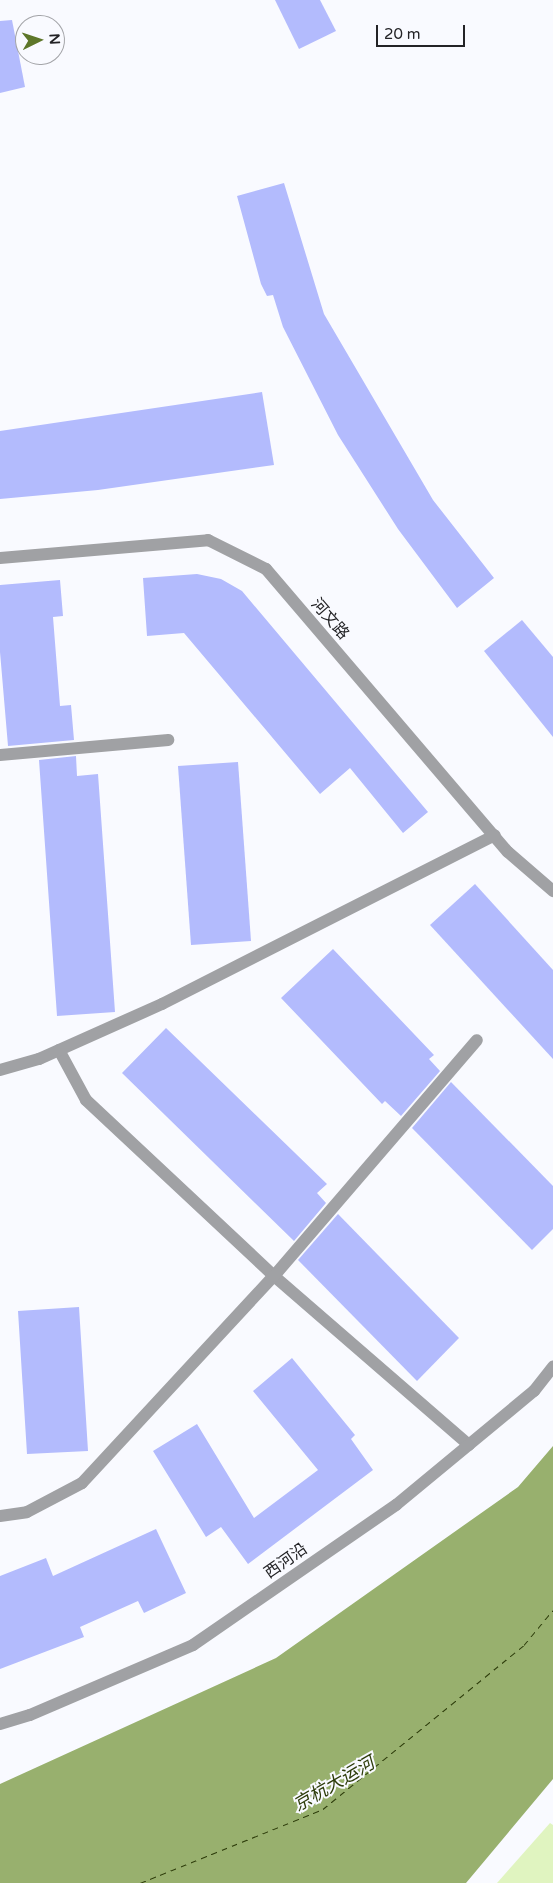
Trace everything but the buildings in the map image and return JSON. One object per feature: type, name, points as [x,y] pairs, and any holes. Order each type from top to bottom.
[{"type":"street","name":"河文路","points":[[0,558],[208,540],[266,569],[494,835],[553,891]]},
{"type":"street","points":[[0,755],[168,740]]},
{"type":"street","points":[[0,1070],[58,1050],[162,1004],[494,835]]},
{"type":"street","points":[[0,1516],[27,1512],[82,1483],[274,1276],[477,1040]]},
{"type":"street","points":[[58,1050],[86,1100],[274,1276],[469,1445]]},
{"type":"street","name":"西河沿","points":[[0,1724],[30,1715],[193,1645],[396,1505],[534,1391],[553,1367]]},
{"type":"shaded area","points":[[550,1823],[553,1825],[553,1883],[497,1883]]},
{"type":"water","name":"京杭大运河","points":[[553,1446],[553,1779],[466,1883],[0,1883],[0,1784],[276,1658],[518,1487]]},
{"type":"ferry route","points":[[140,1883],[323,1809],[524,1645],[553,1610]]}]
